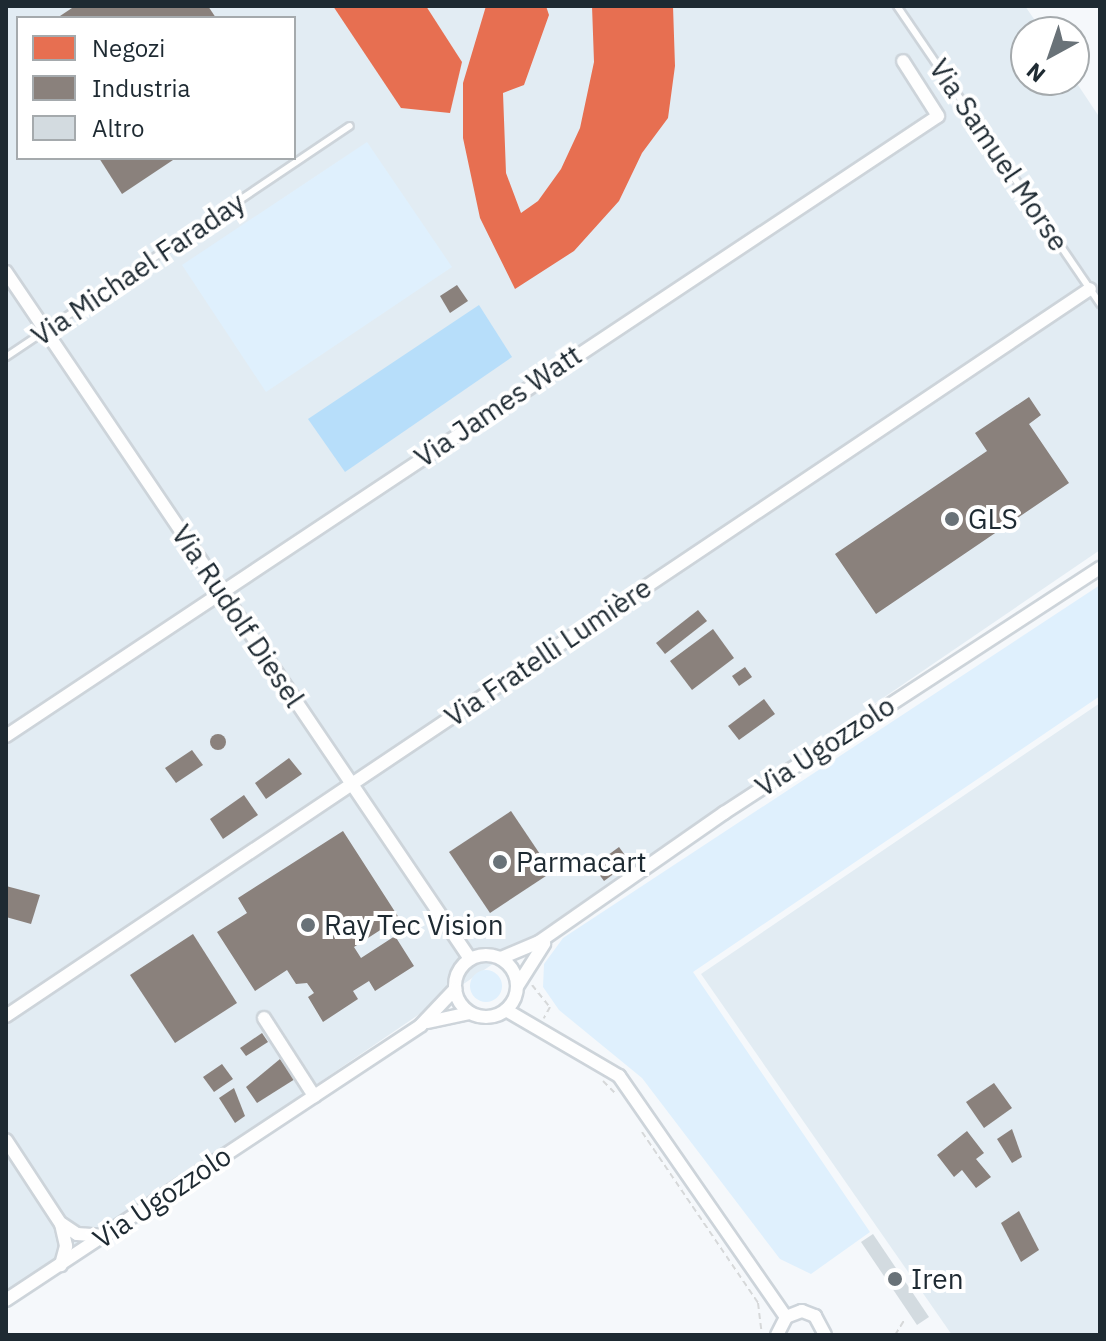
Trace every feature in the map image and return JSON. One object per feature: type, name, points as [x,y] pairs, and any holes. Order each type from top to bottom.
[{"type":"street","name":"Via James Watt","points":[[6,736],[938,116],[903,61]]},
{"type":"street","name":"Via Rudolf Diesel","points":[[6,272],[470,959]]},
{"type":"street","name":"Via Fratelli Lumière","points":[[6,1016],[1090,289]]},
{"type":"street","name":"Via Ugozzolo","points":[[501,958],[555,932],[724,813],[1100,568]]},
{"type":"street","name":"Via Ugozzolo","points":[[518,985],[526,965],[555,932]]},
{"type":"street","points":[[501,958],[518,985],[506,1010],[489,1017],[470,1013],[455,989],[459,972],[470,959],[501,958]]},
{"type":"street","name":"Via Ugozzolo","points":[[7,1301],[421,1025],[455,989]]},
{"type":"street","points":[[506,1010],[619,1076],[786,1317]]},
{"type":"street","name":"Via Ugozzolo","points":[[421,1025],[470,1013]]},
{"type":"street","points":[[264,1018],[314,1096]]},
{"type":"street","points":[[6,1140],[61,1224],[66,1246],[61,1265]]},
{"type":"street","points":[[61,1224],[77,1234],[103,1236]]},
{"type":"street","points":[[786,1317],[810,1313],[825,1335]]},
{"type":"street","points":[[777,1335],[786,1317]]},
{"type":"lane","name":"Via Samuel Morse","points":[[897,6],[1100,304]]},
{"type":"lane","name":"Via Michael Faraday","points":[[6,357],[350,126]]},
{"type":"path","points":[[534,974],[532,986],[550,1007],[538,1029]]},
{"type":"path","points":[[593,1073],[616,1095]]},
{"type":"path","points":[[634,1121],[758,1303],[762,1335]]},
{"type":"path","points":[[895,1335],[905,1319]]},
{"type":"shaded area","points":[[6,6],[1025,6],[1032,16],[1010,16],[1010,96],[1085,96],[1100,118],[1100,550],[6,1296]]},
{"type":"shaded area","points":[[367,142],[452,267],[266,392],[182,265]]},
{"type":"shaded area","points":[[1100,585],[1100,696],[693,972],[870,1232],[811,1274],[780,1259],[642,1078],[559,1010],[543,987],[544,964],[563,938]]},
{"type":"shaded area","points":[[1100,703],[1100,1335],[952,1335],[701,974]]},
{"type":"shaded area","points":[[486,970],[498,974],[502,986],[498,998],[486,1002],[474,998],[470,986],[474,974]]},
{"type":"water","points":[[479,305],[512,357],[345,472],[308,419]]},
{"type":"building: Negozi","points":[[333,6],[426,6],[462,62],[450,113],[401,108]]},
{"type":"building: Negozi","points":[[486,6],[546,6],[549,15],[524,85],[503,93],[506,173],[521,213],[538,201],[561,169],[580,128],[594,62],[592,6],[673,6],[675,66],[668,118],[642,153],[619,201],[574,251],[515,289],[480,218],[463,138],[463,83]]},
{"type":"building: Industria","points":[[75,6],[208,6],[215,16],[60,16]]},
{"type":"building: Industria","points":[[100,160],[173,160],[122,194]]},
{"type":"building: Industria","points":[[457,285],[468,301],[450,313],[440,296]]},
{"type":"building: Industria","name":"GLS","points":[[1029,397],[1041,415],[1029,424],[1069,483],[876,614],[835,554],[987,451],[975,433]]},
{"type":"building: Industria","points":[[698,610],[707,621],[665,654],[656,643]]},
{"type":"building: Industria","points":[[713,629],[734,658],[692,690],[670,661]]},
{"type":"building: Industria","points":[[745,667],[752,677],[739,686],[732,676]]},
{"type":"building: Industria","points":[[764,699],[775,714],[739,740],[728,726]]},
{"type":"building: Industria","points":[[218,734],[226,742],[218,750],[210,742]]},
{"type":"building: Industria","points":[[192,750],[203,765],[176,783],[165,768]]},
{"type":"building: Industria","points":[[289,758],[302,774],[266,799],[255,783]]},
{"type":"building: Industria","points":[[244,795],[258,815],[223,839],[210,819]]},
{"type":"building: Industria","name":"Parmacart","points":[[511,811],[552,872],[490,913],[449,852]]},
{"type":"building: Industria","name":"Ray Tec Vision","points":[[343,831],[399,918],[354,947],[361,958],[395,936],[414,966],[375,991],[369,981],[353,991],[358,999],[323,1022],[308,997],[314,993],[307,983],[296,984],[287,970],[255,991],[217,932],[247,913],[238,898]]},
{"type":"building: Industria","points":[[619,847],[630,862],[604,881],[593,866]]},
{"type":"building: Industria","points":[[6,886],[40,895],[31,924],[6,917]]},
{"type":"building: Industria","points":[[193,934],[237,1003],[175,1043],[130,975]]},
{"type":"building: Industria","points":[[262,1033],[268,1042],[246,1056],[240,1048]]},
{"type":"building: Industria","points":[[280,1059],[295,1079],[257,1103],[246,1087]]},
{"type":"building: Industria","points":[[222,1064],[233,1079],[214,1092],[203,1077]]},
{"type":"building: Industria","points":[[994,1083],[1012,1108],[984,1128],[966,1102]]},
{"type":"building: Industria","points":[[234,1088],[245,1116],[235,1123],[219,1098]]},
{"type":"building: Industria","points":[[1012,1129],[1022,1157],[1012,1163],[997,1139]]},
{"type":"building: Industria","points":[[967,1131],[984,1153],[976,1159],[991,1177],[976,1188],[962,1170],[954,1177],[937,1155]]},
{"type":"building: Industria","points":[[1019,1211],[1039,1250],[1021,1262],[1001,1223]]},
{"type":"building: Altro","name":"Iren","points":[[873,1234],[929,1317],[917,1325],[861,1242]]},
{"type":"place","name":"GLS","points":[[952,519]]},
{"type":"place","name":"Parmacart","points":[[500,862]]},
{"type":"place","name":"Ray Tec Vision","points":[[308,925]]},
{"type":"place","name":"Iren","points":[[895,1279]]}]
